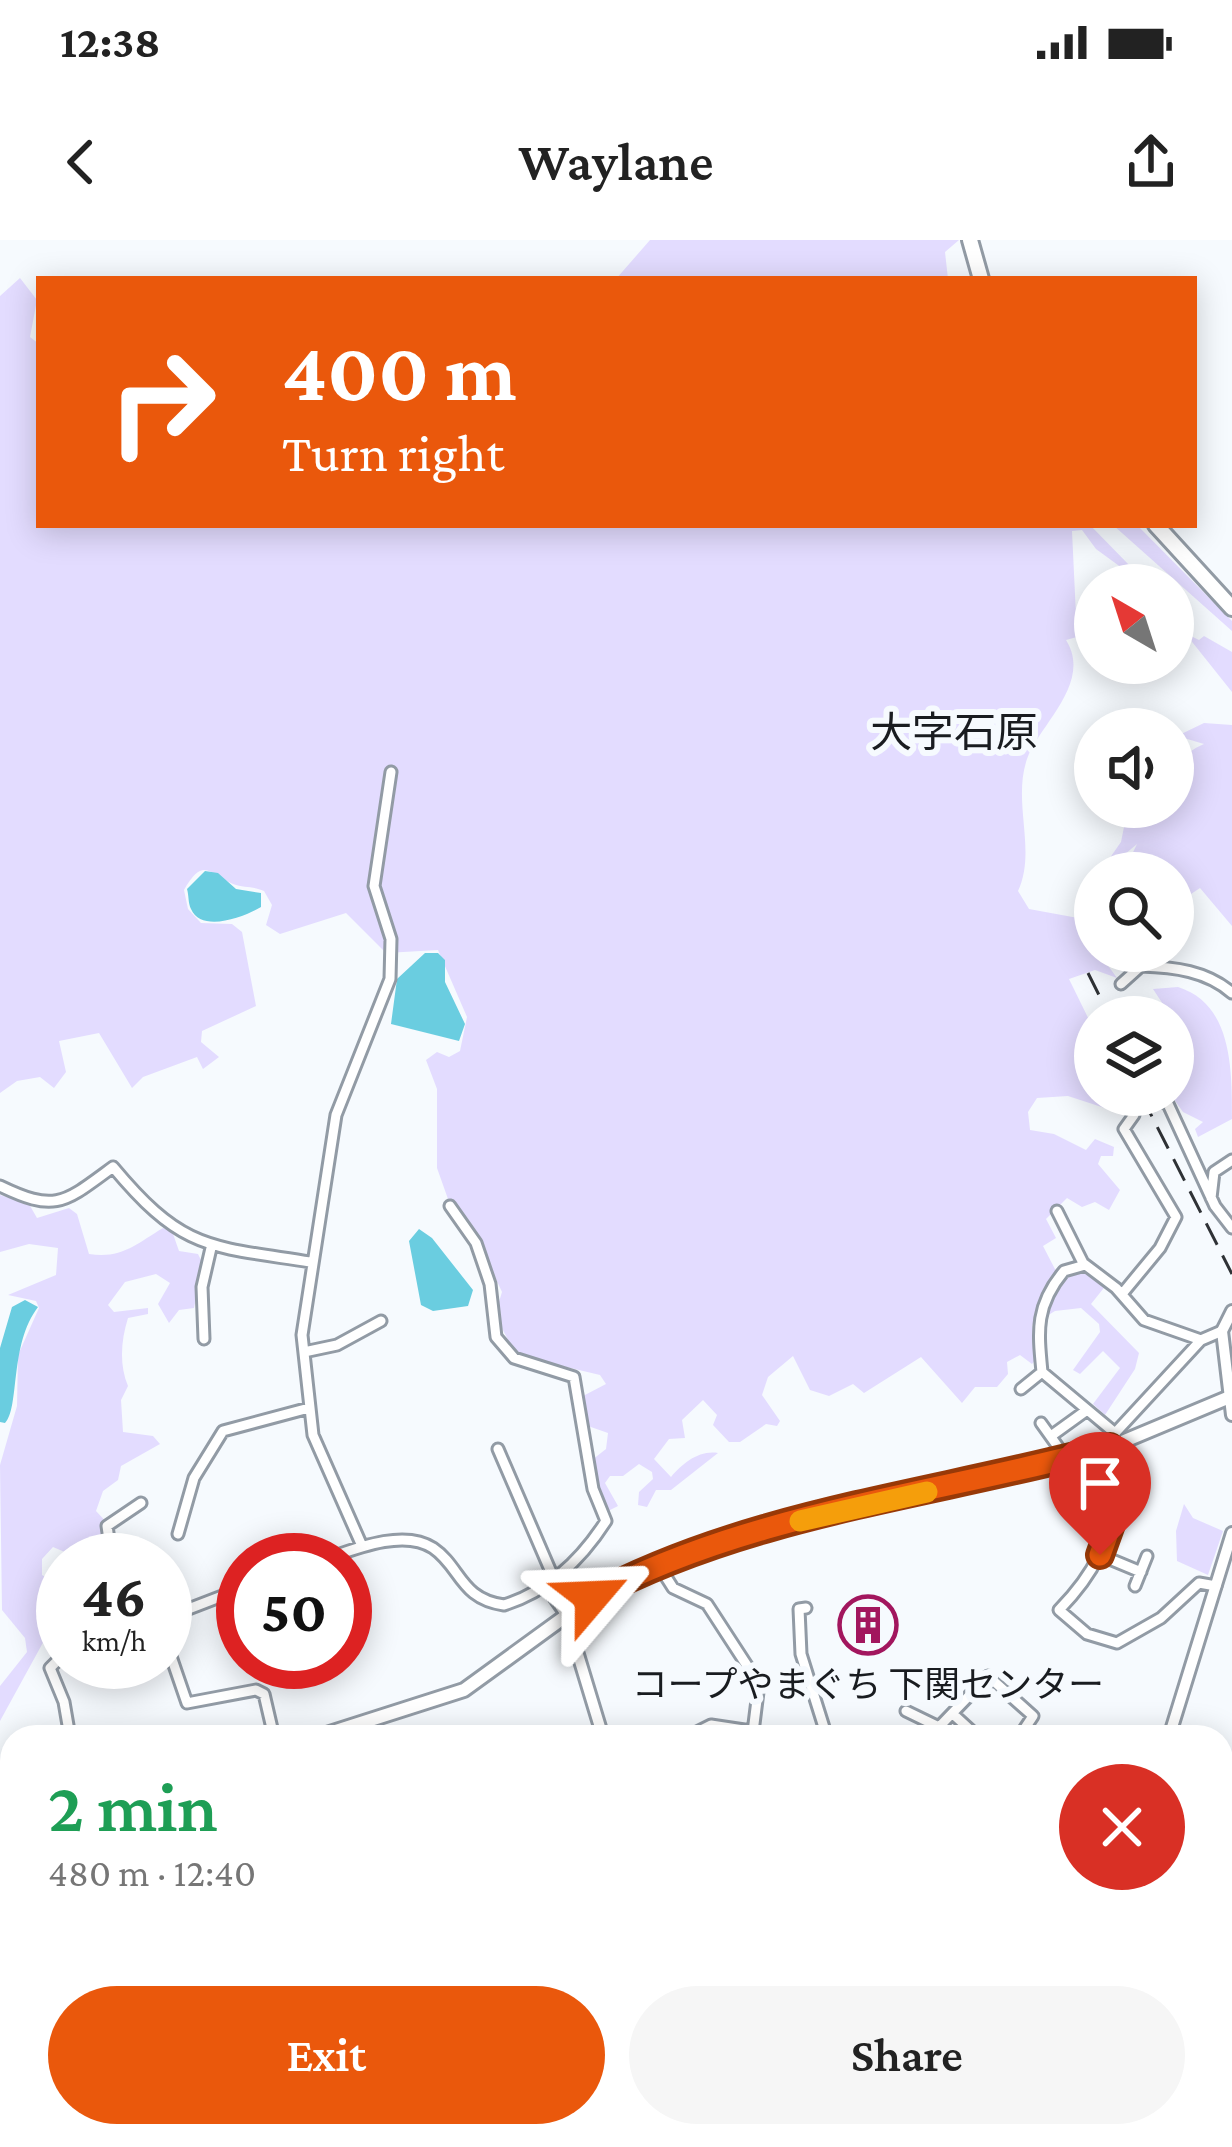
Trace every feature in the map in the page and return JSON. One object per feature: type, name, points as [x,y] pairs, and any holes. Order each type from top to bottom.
[{"type":"main road","points":[[970,240],[980,276]]},
{"type":"main road","points":[[1159,528],[1232,608]]},
{"type":"main road","points":[[374,1725],[464,1690],[566,1615],[658,1566],[770,1528],[1066,1459],[1230,1397]]},
{"type":"street","points":[[356,1533],[313,1435],[304,1352],[310,1262],[335,1114],[390,979],[391,939],[374,886],[392,772]]},
{"type":"street","points":[[1121,984],[1141,966],[1153,966],[1208,974],[1232,993]]},
{"type":"street","points":[[1122,1294],[1160,1248],[1176,1216],[1124,1129],[1133,1116]]},
{"type":"street","points":[[1172,1116],[1184,1133],[1211,1198],[1232,1228]]},
{"type":"street","points":[[1211,1198],[1214,1172],[1232,1160]]},
{"type":"street","points":[[0,1186],[50,1204],[63,1202],[113,1168],[143,1202],[211,1248],[310,1262]]},
{"type":"street","points":[[372,1545],[408,1541],[432,1547],[455,1578],[490,1603],[518,1600],[550,1582],[581,1557],[606,1521],[586,1459],[579,1396],[570,1373],[514,1358],[496,1337],[490,1284],[476,1243],[450,1206]]},
{"type":"street","points":[[1057,1211],[1085,1265],[1152,1326],[1201,1340]]},
{"type":"street","points":[[204,1339],[202,1287],[211,1248]]},
{"type":"street","points":[[1085,1265],[1064,1271],[1039,1312],[1036,1333],[1042,1372],[1087,1410],[1112,1440],[1113,1519],[1092,1576],[1059,1610],[1087,1634],[1117,1643],[1161,1618],[1199,1583],[1216,1586]]},
{"type":"street","points":[[1232,1311],[1222,1331],[1232,1415]]},
{"type":"street","points":[[304,1352],[337,1345],[381,1321]]},
{"type":"street","points":[[1112,1440],[1201,1340],[1222,1331]]},
{"type":"street","points":[[1021,1389],[1042,1372]]},
{"type":"street","points":[[178,1533],[194,1478],[223,1431],[309,1408]]},
{"type":"street","points":[[1051,1436],[1087,1410]]},
{"type":"street","points":[[1041,1423],[1066,1459]]},
{"type":"street","points":[[498,1449],[566,1615],[598,1725]]},
{"type":"street","points":[[111,1533],[110,1522],[141,1503]]},
{"type":"street","points":[[1173,1725],[1232,1533]]},
{"type":"street","points":[[1100,1555],[1141,1572]]},
{"type":"street","points":[[1136,1586],[1148,1556]]},
{"type":"street","points":[[658,1566],[668,1584],[707,1604],[758,1684],[754,1725]]},
{"type":"street","points":[[806,1608],[799,1609],[801,1654],[823,1725]]},
{"type":"street","points":[[942,1725],[988,1676],[1033,1715],[1027,1725]]},
{"type":"street","points":[[59,1689],[68,1725]]},
{"type":"street","points":[[183,1689],[188,1702],[256,1690],[264,1694],[271,1725]]},
{"type":"street","points":[[907,1711],[935,1725]]},
{"type":"street","points":[[954,1715],[965,1725]]},
{"type":"shaded area","points":[[650,240],[959,240],[945,252],[948,276],[619,276]]},
{"type":"shaded area","points":[[20,278],[36,299],[30,337],[36,342],[36,528],[1093,528],[1128,564],[1117,564],[1096,549],[1082,530],[1072,531],[1074,638],[1066,640],[1073,672],[1069,688],[1027,759],[1022,792],[1025,859],[1018,891],[1029,909],[1074,917],[1074,972],[1089,972],[1069,979],[1077,996],[1074,1098],[1037,1098],[1028,1112],[1030,1130],[1054,1134],[1086,1150],[1095,1139],[1114,1147],[1113,1156],[1101,1156],[1098,1164],[1120,1190],[1109,1210],[1095,1202],[1082,1207],[1067,1198],[1046,1219],[1056,1238],[1043,1246],[1057,1273],[1085,1269],[1107,1284],[1091,1304],[1139,1353],[1135,1369],[1105,1415],[1093,1404],[1120,1368],[1103,1351],[1080,1374],[1073,1370],[1100,1332],[1099,1324],[1081,1308],[1055,1311],[1032,1325],[1038,1357],[1032,1364],[1020,1355],[1007,1362],[1008,1374],[997,1387],[975,1387],[962,1403],[921,1357],[864,1393],[853,1384],[829,1396],[810,1390],[793,1356],[768,1377],[762,1395],[780,1421],[777,1426],[766,1424],[740,1442],[729,1442],[713,1425],[717,1415],[703,1400],[682,1420],[685,1438],[669,1439],[654,1459],[671,1477],[692,1459],[718,1453],[671,1490],[656,1490],[647,1507],[638,1505],[639,1492],[653,1479],[652,1472],[639,1464],[623,1476],[610,1476],[605,1483],[618,1506],[608,1511],[598,1493],[592,1460],[606,1449],[608,1433],[588,1426],[583,1396],[606,1384],[600,1375],[516,1355],[495,1315],[502,1292],[472,1228],[448,1199],[437,1168],[437,1089],[426,1060],[437,1052],[449,1057],[460,1051],[467,1017],[438,950],[386,953],[346,913],[280,934],[266,925],[272,905],[264,891],[233,884],[207,870],[197,873],[184,890],[188,909],[201,923],[232,924],[242,932],[256,1006],[202,1031],[201,1042],[219,1057],[203,1069],[197,1057],[143,1077],[132,1088],[99,1033],[59,1041],[66,1072],[54,1088],[40,1077],[17,1081],[0,1093],[0,296]]},
{"type":"shaded area","points":[[1116,528],[1140,528],[1176,564],[1157,564]]},
{"type":"shaded area","points":[[1194,583],[1232,621],[1232,631],[1194,597]]},
{"type":"shaded area","points":[[1204,636],[1232,652],[1232,692],[1194,644],[1194,638]]},
{"type":"shaded area","points":[[1204,723],[1232,725],[1232,926],[1200,888],[1194,892],[1194,852],[1133,852],[1137,844],[1128,852],[1114,852],[1124,828],[1194,828],[1194,749],[1204,744],[1194,741],[1194,728]]},
{"type":"shaded area","points":[[1178,987],[1196,995],[1219,1023],[1225,1040],[1232,1119],[1198,1137],[1195,1129],[1203,1122],[1191,1116],[1194,996],[1158,996],[1153,989]]},
{"type":"shaded area","points":[[0,1195],[29,1204],[37,1218],[69,1208],[77,1214],[89,1254],[120,1252],[163,1228],[172,1231],[179,1251],[198,1254],[203,1264],[194,1308],[179,1310],[169,1323],[158,1304],[170,1283],[156,1274],[125,1282],[108,1305],[114,1312],[148,1308],[148,1314],[128,1318],[124,1335],[122,1361],[128,1386],[121,1400],[123,1432],[153,1436],[160,1444],[121,1466],[118,1480],[103,1491],[96,1511],[113,1533],[36,1533],[36,1655],[0,1721],[0,1686],[27,1652],[25,1638],[2,1610],[0,1465],[17,1406],[18,1355],[39,1308],[36,1301],[8,1295],[56,1275],[58,1248],[29,1244],[0,1252]]},
{"type":"shaded area","points":[[1184,1504],[1193,1518],[1223,1531],[1208,1575],[1177,1561],[1176,1531]]},
{"type":"water","points":[[205,871],[218,873],[236,889],[261,893],[261,907],[224,921],[197,916],[187,889]]},
{"type":"water","points":[[425,953],[438,953],[445,960],[445,982],[465,1024],[459,1041],[391,1024],[397,979]]},
{"type":"water","points":[[419,1229],[432,1238],[473,1290],[468,1306],[433,1311],[421,1305],[409,1241]]},
{"type":"water","points":[[25,1300],[38,1307],[23,1339],[5,1423],[0,1422],[0,1348],[12,1307]]},
{"type":"railway","points":[[1088,973],[1100,996]]},
{"type":"railway","points":[[1152,1116],[1232,1274]]},
{"type":"slow traffic","points":[[800,1521],[927,1492]]},
{"type":"place","name":"コープやまぐち 下関センター","points":[[868,1625]]},
{"type":"district","name":"大字石原","points":[[954,732]]},
{"type":"route","points":[[592,1597],[632,1576],[770,1528],[1110,1447],[1113,1519],[1100,1555]]}]
